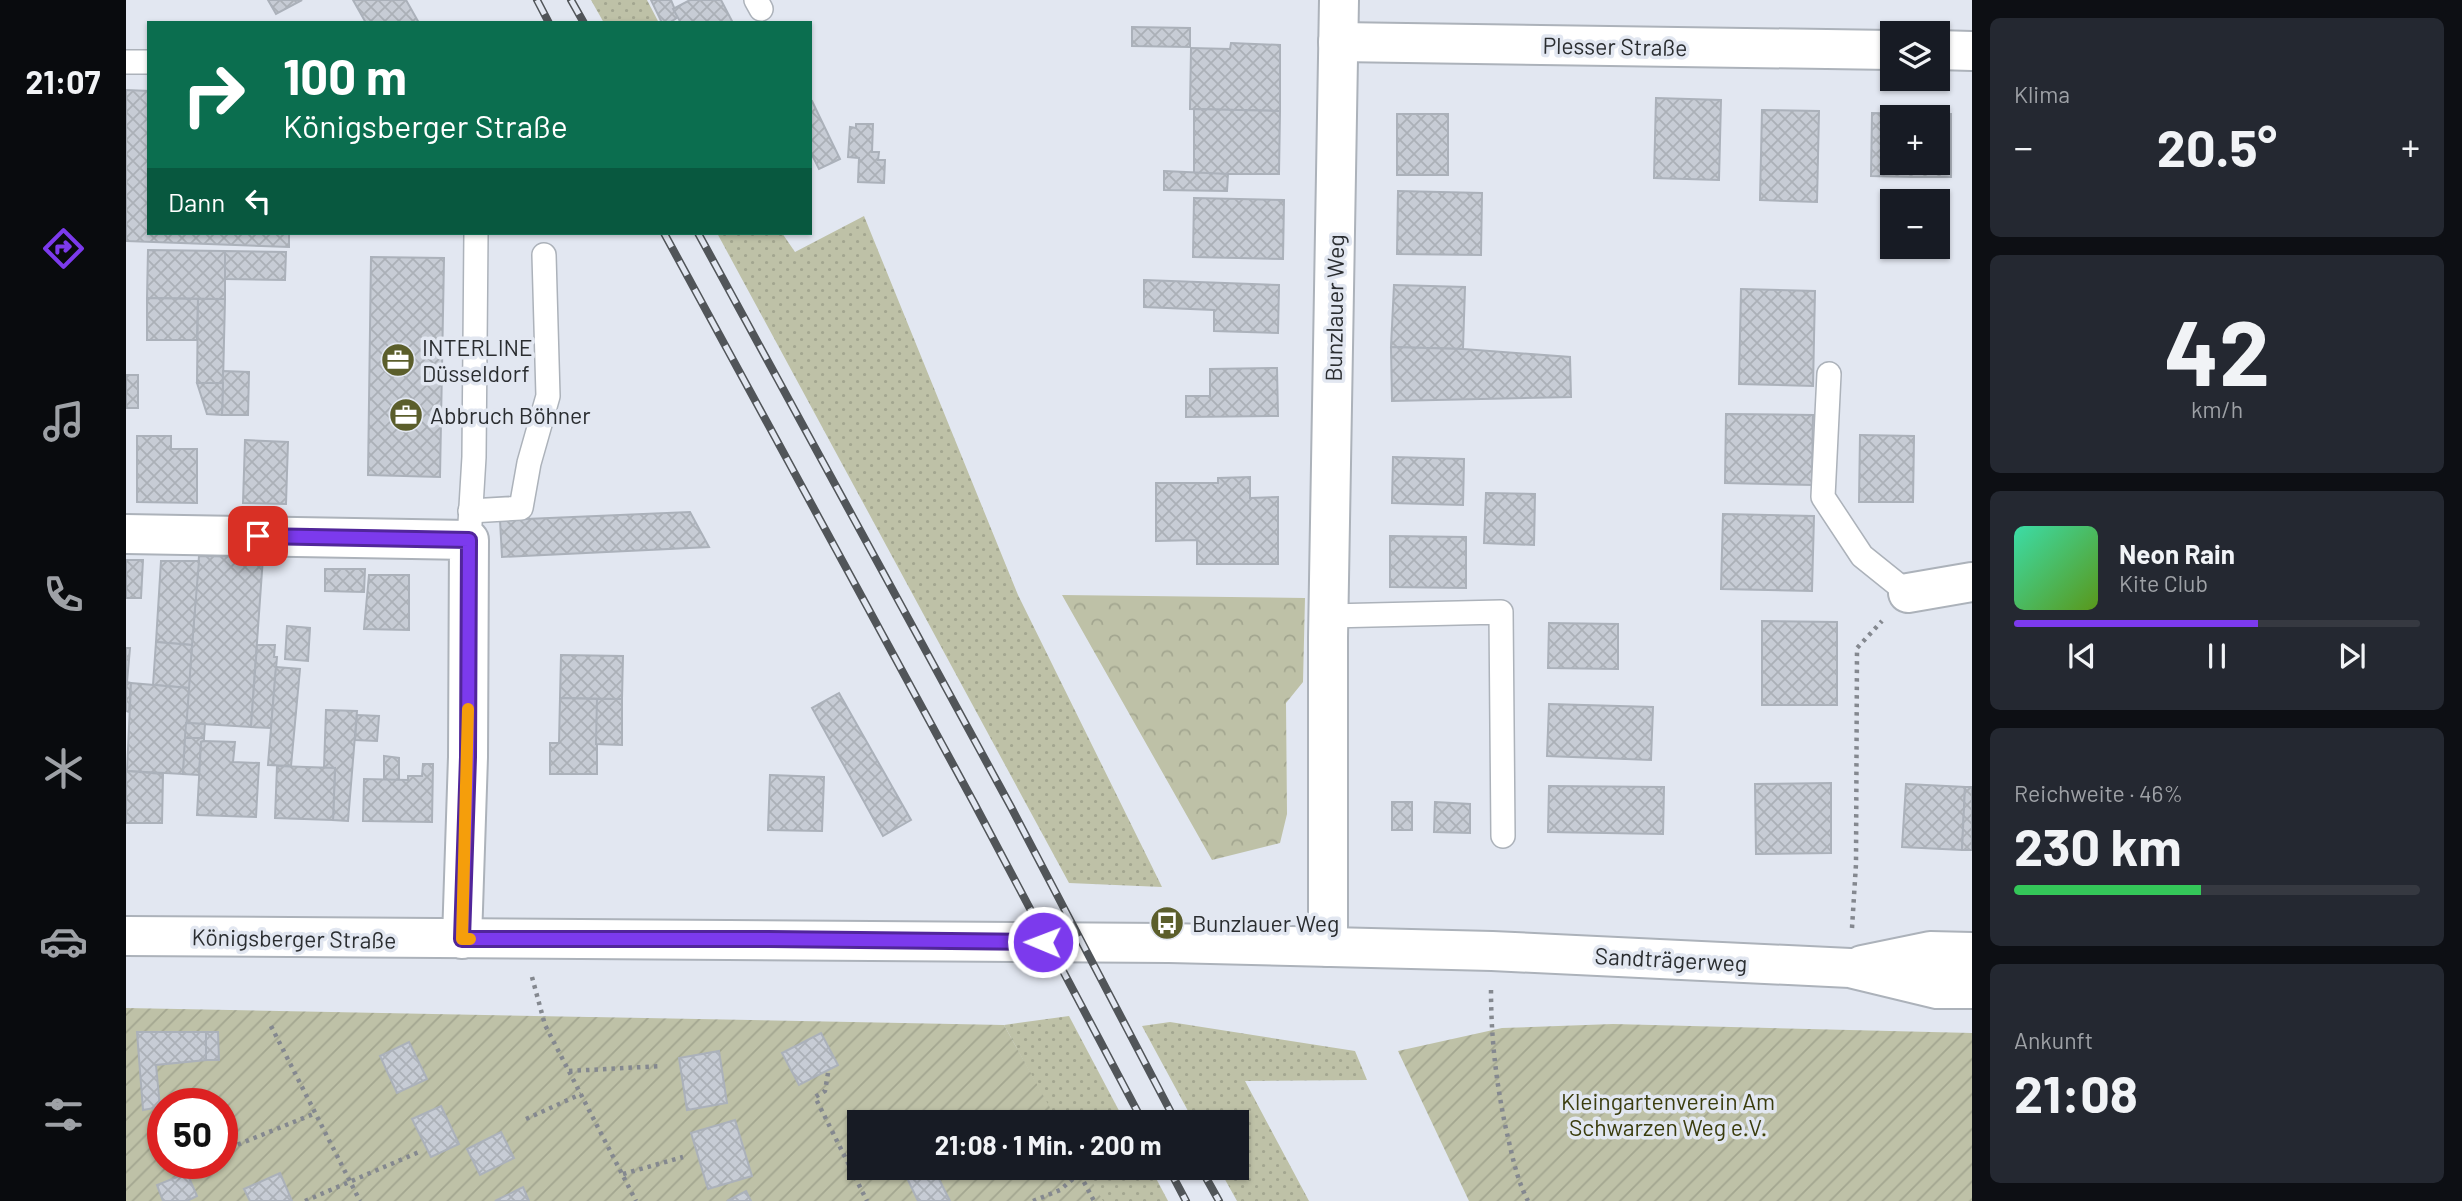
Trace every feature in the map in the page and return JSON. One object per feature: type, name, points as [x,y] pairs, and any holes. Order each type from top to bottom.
[{"type":"street","name":"Bunzlauer Weg","points":[[1328,947],[1329,616],[1339,0]]},
{"type":"street","name":"Plesser Straße","points":[[1338,42],[1880,50]]},
{"type":"street","points":[[1950,50],[1972,51]]},
{"type":"street","points":[[126,534],[470,525],[468,757],[462,939]]},
{"type":"street","points":[[1908,593],[1972,582]]},
{"type":"street","name":"Königsberger Straße","points":[[126,936],[1153,943]]},
{"type":"street","name":"Sandträgerweg","points":[[1153,943],[1492,951],[1850,968],[1937,989],[1972,989]]},
{"type":"street","name":"Sandträgerweg","points":[[1850,968],[1930,951],[1972,952]]},
{"type":"lane","points":[[126,62],[147,62]]},
{"type":"lane","points":[[476,235],[474,457],[470,525],[521,508],[529,463],[548,397],[544,255]]},
{"type":"lane","points":[[1829,374],[1823,497],[1862,556],[1908,593]]},
{"type":"lane","points":[[1329,616],[1501,612],[1503,836]]},
{"type":"path","points":[[1850,968],[1856,864],[1857,648],[1908,593]]},
{"type":"path","points":[[522,939],[545,1025],[636,1201]]},
{"type":"path","points":[[1492,951],[1491,1031],[1496,1084],[1517,1178],[1528,1201]]},
{"type":"path","points":[[271,1026],[360,1201]]},
{"type":"path","points":[[569,1071],[662,1066]]},
{"type":"path","points":[[828,1073],[824,1091],[815,1097],[867,1201]]},
{"type":"path","points":[[526,1119],[581,1094]]},
{"type":"path","points":[[238,1145],[316,1113]]},
{"type":"path","points":[[305,1201],[419,1152]]},
{"type":"path","points":[[622,1174],[683,1157]]},
{"type":"path","points":[[1032,1201],[1060,1189],[1071,1180]]},
{"type":"path","points":[[1084,1180],[1094,1201]]},
{"type":"green space","points":[[591,0],[647,0],[658,21],[603,21]]},
{"type":"green space","points":[[864,216],[1018,595],[1162,887],[1069,883],[718,235],[783,235],[795,252]]},
{"type":"green space","points":[[1062,595],[1305,598],[1303,682],[1286,703],[1287,814],[1280,843],[1212,860]]},
{"type":"green space","points":[[126,1008],[1004,1025],[1051,1110],[847,1110],[847,1180],[1091,1180],[1103,1201],[126,1201]]},
{"type":"green space","points":[[1069,1016],[1119,1110],[1050,1110],[1004,1025]]},
{"type":"green space","points":[[1170,1022],[1355,1051],[1367,1080],[1245,1081],[1309,1201],[1237,1201],[1225,1180],[1249,1180],[1249,1110],[1188,1110],[1142,1026]]},
{"type":"green space","name":"Kleingartenverein Am Schwarzen Weg e.V.","points":[[1613,1024],[1972,1033],[1972,1201],[1469,1201],[1398,1051],[1502,1028]]},
{"type":"green space","points":[[1089,1180],[1157,1180],[1168,1201],[1101,1201]]},
{"type":"building","points":[[268,0],[302,0],[276,14]]},
{"type":"building","points":[[353,0],[406,0],[418,21],[365,21]]},
{"type":"building","points":[[651,0],[671,0],[678,17],[672,21],[661,21]]},
{"type":"building","points":[[690,0],[721,0],[732,21],[680,21],[673,9]]},
{"type":"building","points":[[1132,27],[1190,28],[1190,47],[1132,46]]},
{"type":"building","points":[[1231,43],[1280,45],[1280,111],[1190,109],[1191,48],[1230,49]]},
{"type":"building","points":[[126,90],[147,91],[147,235],[289,235],[289,247],[126,241]]},
{"type":"building","points":[[1656,98],[1721,100],[1719,180],[1654,178]]},
{"type":"building","points":[[812,101],[840,159],[819,169],[812,155]]},
{"type":"building","points":[[1194,109],[1280,111],[1279,174],[1194,174]]},
{"type":"building","points":[[1762,110],[1819,111],[1817,202],[1760,200]]},
{"type":"building","points":[[1872,113],[1880,113],[1880,175],[1911,177],[1871,176]]},
{"type":"building","points":[[1397,114],[1448,114],[1448,175],[1397,175]]},
{"type":"building","points":[[1951,114],[1951,177],[1911,177],[1950,175]]},
{"type":"building","points":[[856,124],[873,124],[872,152],[879,152],[878,160],[885,160],[884,183],[858,182],[859,158],[848,157],[850,127],[856,128]]},
{"type":"building","points":[[1164,171],[1228,174],[1227,191],[1164,190]]},
{"type":"building","points":[[1398,191],[1482,193],[1481,255],[1397,254]]},
{"type":"building","points":[[1194,198],[1284,200],[1283,259],[1193,257]]},
{"type":"building","points":[[148,250],[225,251],[225,299],[147,298]]},
{"type":"building","points":[[225,251],[286,252],[285,280],[225,279]]},
{"type":"building","points":[[371,257],[444,258],[440,477],[368,475]]},
{"type":"building","points":[[1144,280],[1279,285],[1278,333],[1214,331],[1214,310],[1144,307]]},
{"type":"building","points":[[1394,285],[1465,287],[1463,349],[1391,347]]},
{"type":"building","points":[[1741,289],[1815,291],[1813,386],[1739,384]]},
{"type":"building","points":[[147,298],[198,299],[197,340],[147,340]]},
{"type":"building","points":[[198,299],[225,299],[223,383],[197,383]]},
{"type":"building","points":[[1391,347],[1570,357],[1571,397],[1392,401]]},
{"type":"building","points":[[1277,368],[1278,416],[1186,417],[1186,396],[1210,396],[1210,369]]},
{"type":"building","points":[[223,371],[249,372],[248,415],[222,415]]},
{"type":"building","points":[[126,375],[138,375],[138,408],[126,408]]},
{"type":"building","points":[[197,383],[223,383],[222,415],[207,414]]},
{"type":"building","points":[[1726,414],[1813,415],[1812,485],[1725,483]]},
{"type":"building","points":[[1860,435],[1914,436],[1913,502],[1859,502]]},
{"type":"building","points":[[137,436],[171,436],[171,449],[197,449],[197,503],[137,502]]},
{"type":"building","points":[[245,440],[288,442],[286,504],[243,503]]},
{"type":"building","points":[[1393,457],[1464,459],[1463,505],[1392,503]]},
{"type":"building","points":[[1250,477],[1250,498],[1278,497],[1278,564],[1197,564],[1197,540],[1156,541],[1156,483],[1218,483],[1218,478]]},
{"type":"building","points":[[1486,493],[1535,494],[1534,545],[1484,543]]},
{"type":"building","points":[[690,512],[709,547],[502,557],[500,520]]},
{"type":"building","points":[[1723,514],[1814,516],[1812,591],[1721,589]]},
{"type":"building","points":[[1390,536],[1466,537],[1466,588],[1390,587]]},
{"type":"building","points":[[199,556],[263,557],[251,727],[186,723]]},
{"type":"building","points":[[126,560],[143,560],[141,598],[126,598]]},
{"type":"building","points":[[161,561],[199,561],[192,645],[156,642]]},
{"type":"building","points":[[325,569],[365,569],[364,592],[325,591]]},
{"type":"building","points":[[369,575],[409,575],[409,630],[364,629]]},
{"type":"building","points":[[1762,621],[1837,622],[1837,705],[1762,705]]},
{"type":"building","points":[[1549,623],[1618,624],[1618,669],[1548,668]]},
{"type":"building","points":[[287,626],[310,628],[308,661],[285,659]]},
{"type":"building","points":[[156,642],[192,645],[189,688],[153,685]]},
{"type":"building","points":[[257,645],[275,645],[274,657],[277,657],[271,728],[251,727]]},
{"type":"building","points":[[126,648],[130,648],[127,682],[131,683],[129,712],[126,711]]},
{"type":"building","points":[[561,655],[623,656],[622,699],[560,698]]},
{"type":"building","points":[[276,667],[300,669],[291,766],[268,765]]},
{"type":"building","points":[[131,683],[189,688],[183,774],[127,771]]},
{"type":"building","points":[[839,693],[911,820],[883,836],[812,708]]},
{"type":"building","points":[[560,698],[597,699],[597,774],[550,774],[550,743],[559,743]]},
{"type":"building","points":[[597,699],[622,699],[622,745],[596,744]]},
{"type":"building","points":[[1549,704],[1653,707],[1651,760],[1547,756]]},
{"type":"building","points":[[326,710],[357,711],[348,821],[333,820],[335,768],[324,768]]},
{"type":"building","points":[[357,715],[379,716],[377,741],[355,740]]},
{"type":"building","points":[[186,723],[205,724],[204,738],[185,738]]},
{"type":"building","points":[[185,738],[204,738],[201,742],[199,775],[183,774]]},
{"type":"building","points":[[201,742],[235,742],[233,762],[259,763],[256,817],[197,815]]},
{"type":"building","points":[[384,756],[399,758],[399,780],[384,780]]},
{"type":"building","points":[[423,764],[433,764],[432,822],[363,821],[364,779],[408,780],[408,776],[422,776]]},
{"type":"building","points":[[277,766],[335,768],[333,820],[275,818]]},
{"type":"building","points":[[126,769],[163,774],[162,823],[126,823]]},
{"type":"building","points":[[770,775],[824,777],[822,831],[768,830]]},
{"type":"building","points":[[1831,783],[1831,853],[1756,854],[1755,784]]},
{"type":"building","points":[[1906,784],[1965,787],[1962,850],[1902,847]]},
{"type":"building","points":[[1549,786],[1664,787],[1663,834],[1548,832]]},
{"type":"building","points":[[1965,787],[1972,787],[1972,850],[1962,850]]},
{"type":"building","points":[[1392,802],[1412,802],[1412,830],[1392,830]]},
{"type":"building","points":[[1435,802],[1470,804],[1470,833],[1434,832]]},
{"type":"building","points":[[137,1032],[206,1032],[206,1060],[156,1065],[158,1088],[147,1088],[147,1109],[143,1110]]},
{"type":"building","points":[[206,1032],[218,1032],[219,1060],[206,1060]]},
{"type":"building","points":[[821,1033],[838,1065],[799,1085],[782,1053]]},
{"type":"building","points":[[409,1042],[427,1079],[397,1093],[380,1056]]},
{"type":"building","points":[[719,1051],[727,1103],[687,1110],[679,1058]]},
{"type":"building","points":[[441,1106],[459,1144],[431,1157],[412,1119]]},
{"type":"building","points":[[735,1120],[752,1176],[708,1189],[691,1133]]},
{"type":"building","points":[[501,1132],[514,1158],[480,1175],[467,1149]]},
{"type":"building","points":[[280,1173],[292,1201],[250,1201],[244,1189]]},
{"type":"building","points":[[172,1179],[190,1179],[197,1196],[187,1201],[163,1201],[157,1185]]},
{"type":"building","points":[[908,1180],[940,1180],[950,1201],[918,1201]]},
{"type":"building","points":[[523,1187],[529,1201],[495,1201]]},
{"type":"building","points":[[746,1191],[751,1201],[727,1201]]},
{"type":"railway","points":[[537,0],[548,21]]},
{"type":"railway","points":[[571,0],[583,21]]},
{"type":"railway","points":[[665,235],[974,803],[1137,1110]]},
{"type":"railway","points":[[699,235],[1011,807],[1170,1110]]},
{"type":"railway","points":[[1175,1180],[1186,1201]]},
{"type":"railway","points":[[1207,1180],[1219,1201]]},
{"type":"slow traffic","points":[[468,709],[462,939],[470,939]]},
{"type":"place","name":"INTERLINE Düsseldorf","points":[[398,360]]},
{"type":"place","name":"Abbruch Böhner","points":[[406,415]]},
{"type":"place","name":"Bunzlauer Weg","points":[[1167,923]]},
{"type":"route","points":[[258,536],[469,540],[468,757],[462,939],[1043,942]]}]
